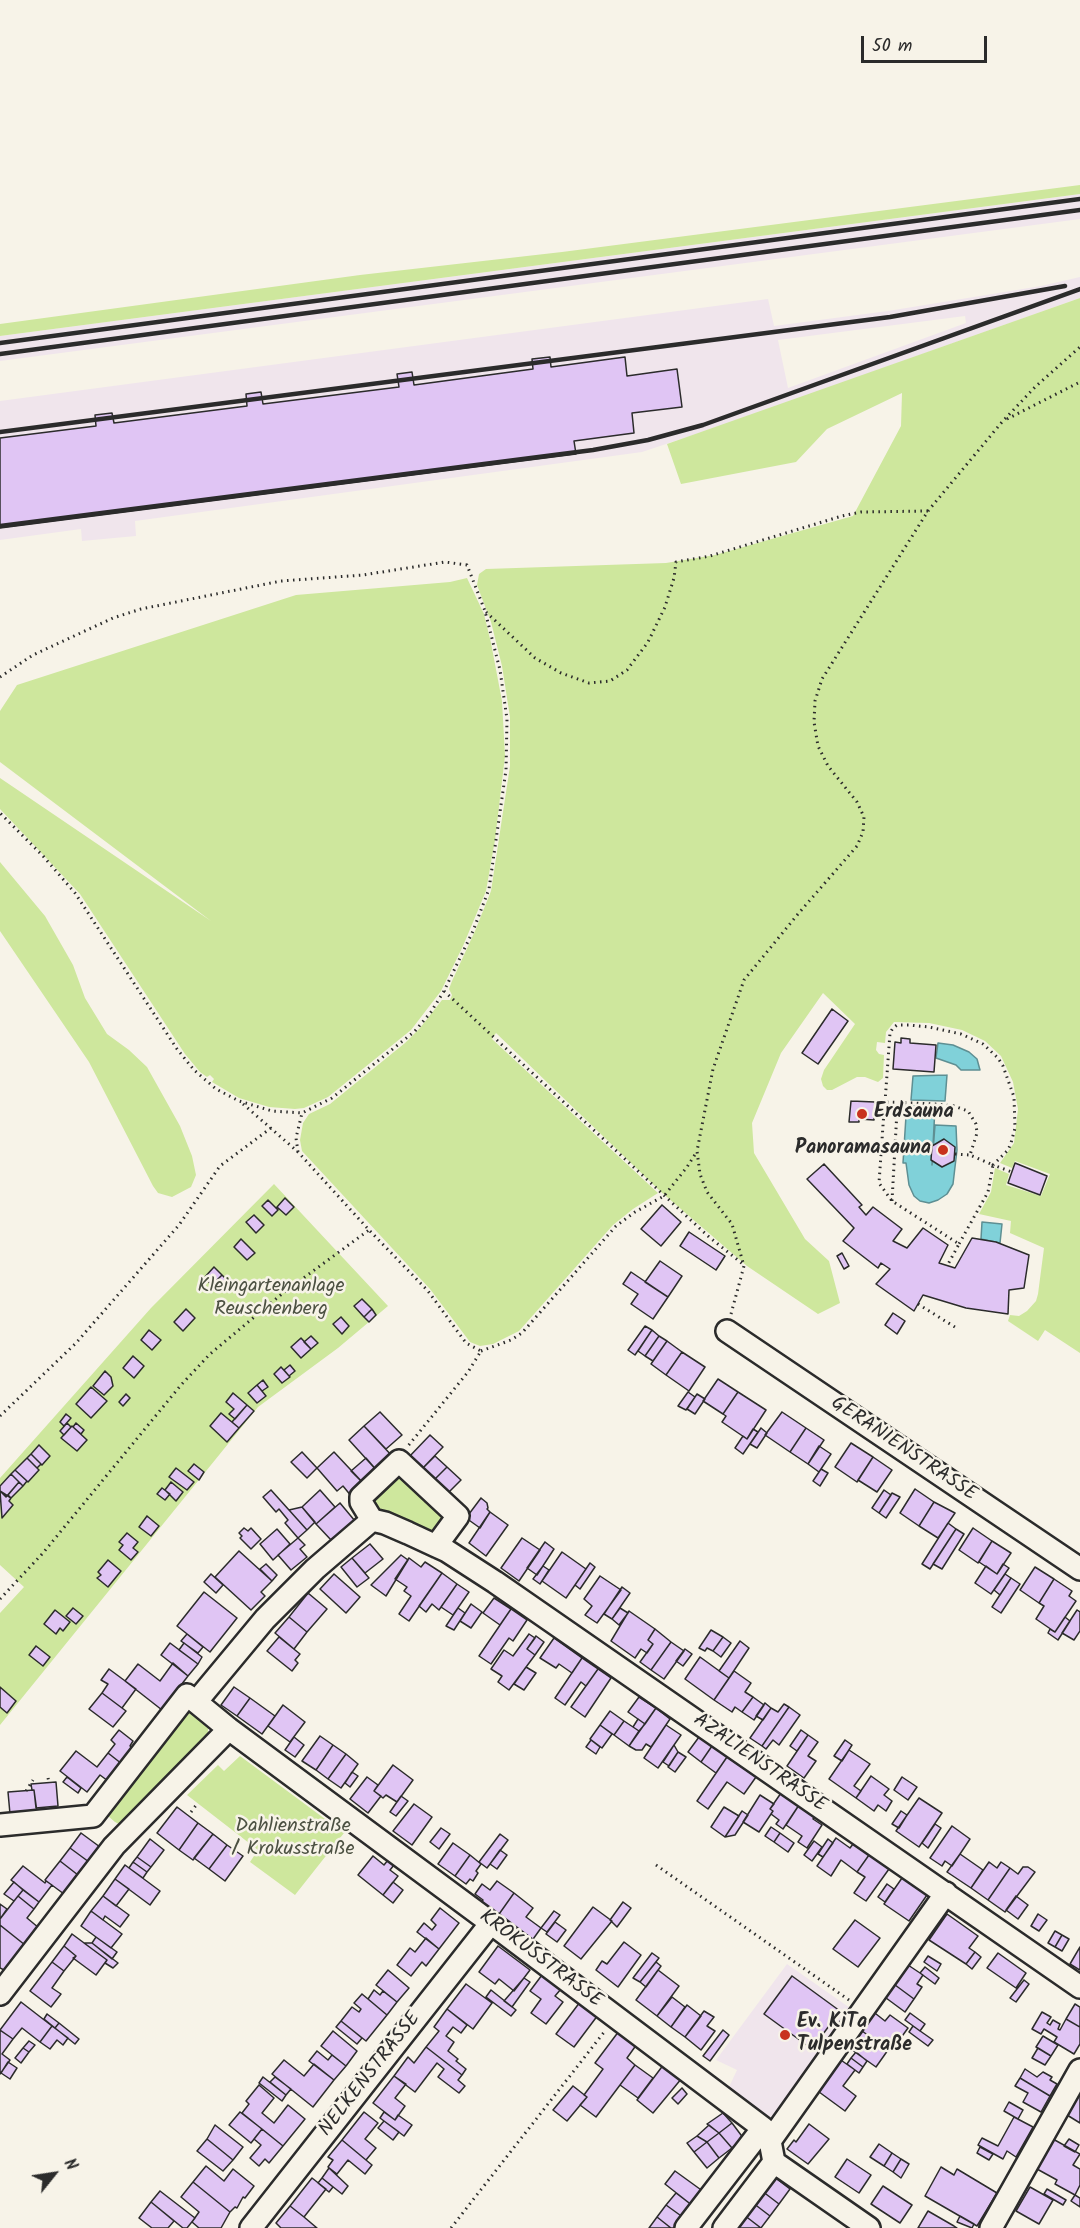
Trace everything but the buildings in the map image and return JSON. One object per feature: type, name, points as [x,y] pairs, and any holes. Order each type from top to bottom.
[{"type":"street","name":"GERANIENSTRASSE","points":[[727,1331],[1080,1569]]},
{"type":"street","points":[[0,1825],[93,1816],[197,1695],[281,1603],[315,1569],[372,1520],[361,1502],[361,1497],[399,1461],[458,1516],[436,1546]]},
{"type":"street","name":"AZALIENSTRASSE","points":[[372,1520],[385,1523],[447,1551],[495,1582],[1080,1987]]},
{"type":"street","name":"KROKUSSTRASSE","points":[[197,1695],[229,1729],[616,2017],[766,2135]]},
{"type":"street","points":[[0,1994],[118,1841],[229,1729]]},
{"type":"street","points":[[93,1816],[118,1841]]},
{"type":"street","points":[[686,2228],[766,2135],[863,2009],[946,1893]]},
{"type":"street","name":"NELKENSTRASSE","points":[[251,2228],[491,1923]]},
{"type":"street","points":[[991,2228],[1080,2070]]},
{"type":"street","points":[[766,2135],[774,2162],[869,2228]]},
{"type":"street","points":[[724,2228],[774,2162]]},
{"type":"path","points":[[727,1331],[744,1266],[732,1224],[707,1192],[700,1174],[697,1151],[713,1069],[744,980],[857,846],[863,832],[864,817],[857,802],[828,766],[818,746],[814,722],[815,701],[822,679],[928,511],[1002,422],[1036,386],[1080,347]]},
{"type":"path","points":[[1002,422],[1035,403],[1080,382]]},
{"type":"path","points":[[485,611],[535,658],[561,673],[589,683],[610,681],[627,669],[648,642],[665,607],[674,578],[676,562],[710,556],[861,512],[928,511]]},
{"type":"path","points":[[0,677],[33,655],[113,618],[141,609],[281,581],[363,575],[443,562],[467,565],[485,611],[500,670],[506,709],[506,770],[489,890],[473,931],[444,991],[431,1012],[415,1031],[332,1098],[302,1113],[272,1111],[239,1101],[216,1089],[194,1070],[177,1049],[80,900],[43,856],[0,813]]},
{"type":"path","points":[[444,991],[664,1196],[744,1266]]},
{"type":"path","points":[[947,1266],[988,1192],[993,1165],[1008,1150],[1011,1143],[1016,1110],[1011,1083],[1004,1066],[983,1044],[961,1034],[929,1027],[909,1025],[893,1028],[890,1033],[879,1183],[892,1201],[959,1244]]},
{"type":"path","points":[[239,1101],[298,1152],[369,1230],[429,1291],[466,1343],[481,1351]]},
{"type":"path","points":[[885,1102],[954,1106],[968,1111],[976,1124],[977,1133],[970,1155]]},
{"type":"path","points":[[874,1109],[897,1111],[892,1201]]},
{"type":"path","points":[[298,1152],[296,1138],[302,1113]]},
{"type":"path","points":[[0,1416],[75,1343],[179,1225],[220,1166],[272,1128]]},
{"type":"path","points":[[399,1461],[413,1439],[468,1372],[481,1351],[511,1340],[522,1333],[616,1226],[635,1212],[664,1196],[697,1151]]},
{"type":"path","points":[[955,1154],[970,1155],[1012,1172]]},
{"type":"path","points":[[0,1599],[43,1553],[181,1385],[210,1354],[283,1293],[369,1230]]},
{"type":"path","points":[[918,1304],[958,1329]]},
{"type":"path","points":[[26,1791],[33,1780]]},
{"type":"path","points":[[191,1812],[198,1804]]},
{"type":"path","points":[[656,1866],[863,2009]]},
{"type":"path","points":[[451,2228],[616,2017]]},
{"type":"shaded area","points":[[1080,194],[1080,219],[0,361],[0,336]]},
{"type":"shaded area","points":[[1080,277],[1080,298],[642,452],[135,521],[136,536],[82,541],[81,529],[0,540],[0,401],[768,299],[774,326],[888,311],[1041,286]],"holes":[[[965,316],[966,323],[788,388],[778,340]]]},
{"type":"shaded area","name":"Ev. KiTa Tulpenstraße","points":[[787,1964],[853,2010],[776,2116],[772,2117],[767,2116],[729,2087],[737,2070],[716,2060]]},
{"type":"green space","points":[[1080,185],[1080,194],[0,336],[0,324],[360,275],[562,252]]},
{"type":"green space","points":[[1080,298],[1080,1353],[1045,1330],[1038,1341],[1008,1321],[1010,1315],[1019,1316],[1036,1301],[1044,1248],[1010,1233],[1011,1221],[979,1214],[991,1192],[995,1168],[1009,1174],[1006,1185],[1041,1196],[1050,1174],[1015,1161],[1012,1168],[1000,1163],[1014,1143],[1018,1109],[1013,1082],[1001,1056],[985,1041],[962,1030],[929,1023],[894,1022],[886,1032],[885,1043],[877,1042],[876,1050],[879,1054],[884,1055],[883,1078],[878,1082],[865,1077],[857,1077],[832,1090],[827,1090],[821,1079],[824,1070],[855,1024],[823,993],[781,1053],[752,1123],[754,1153],[805,1239],[829,1261],[840,1303],[818,1314],[747,1266],[660,1191],[496,1033],[492,1039],[658,1193],[613,1225],[519,1331],[493,1344],[480,1346],[470,1342],[430,1289],[302,1151],[300,1140],[303,1123],[309,1114],[330,1104],[405,1043],[442,1000],[450,1000],[452,995],[449,989],[452,981],[491,891],[510,766],[510,717],[502,666],[491,622],[477,585],[479,574],[486,569],[666,563],[715,555],[853,516],[901,426],[902,393],[827,429],[796,462],[681,484],[667,444]]},
{"type":"green space","points":[[467,578],[484,614],[491,643],[502,701],[505,756],[495,840],[486,891],[463,946],[441,991],[411,1030],[328,1097],[304,1108],[295,1109],[269,1107],[239,1098],[212,1082],[214,1079],[200,1072],[185,1054],[80,894],[0,809],[0,778],[211,921],[0,762],[0,711],[17,685],[296,595],[450,582]]},
{"type":"green space","points":[[0,862],[45,916],[73,965],[85,998],[107,1034],[147,1067],[180,1126],[192,1156],[196,1175],[191,1187],[172,1197],[158,1193],[89,1062],[0,931]]},
{"type":"green space","name":"Kleingartenanlage Reuschenberg","points":[[274,1184],[388,1306],[338,1348],[258,1407],[0,1725],[0,1613],[24,1587],[0,1565],[0,1478],[151,1308]]},
{"type":"green space","points":[[395,1472],[448,1517],[434,1535],[371,1510],[369,1500]]},
{"type":"green space","points":[[185,1710],[195,1710],[205,1718],[208,1735],[121,1825],[115,1822],[108,1816],[107,1811]]},
{"type":"green space","name":"Dahlienstraße / Krokusstraße","points":[[240,1756],[344,1833],[295,1895],[250,1862],[258,1850],[187,1795],[218,1765],[224,1771]]},
{"type":"water","points":[[938,1043],[953,1045],[969,1052],[977,1059],[980,1070],[961,1070],[956,1065],[936,1058]]},
{"type":"water","points":[[947,1075],[945,1101],[911,1100],[913,1076]]},
{"type":"water","points":[[903,1106],[935,1107],[932,1165],[935,1125],[956,1126],[957,1150],[953,1184],[947,1194],[929,1203],[920,1201],[914,1196],[909,1185],[906,1163],[903,1163],[906,1116],[902,1115]]},
{"type":"water","points":[[982,1222],[1002,1224],[1000,1243],[981,1239]]},
{"type":"railway","points":[[0,343],[1080,199]]},
{"type":"railway","points":[[0,354],[1080,210]]},
{"type":"railway","points":[[0,432],[890,317],[1065,286]]},
{"type":"railway","points":[[0,526],[593,450],[648,440],[703,425],[1080,289]]},
{"type":"place","name":"Erdsauna","points":[[862,1114]]},
{"type":"place","name":"Panoramasauna","points":[[943,1150]]},
{"type":"place","name":"Ev. KiTa Tulpenstraße","points":[[785,2035]]}]
